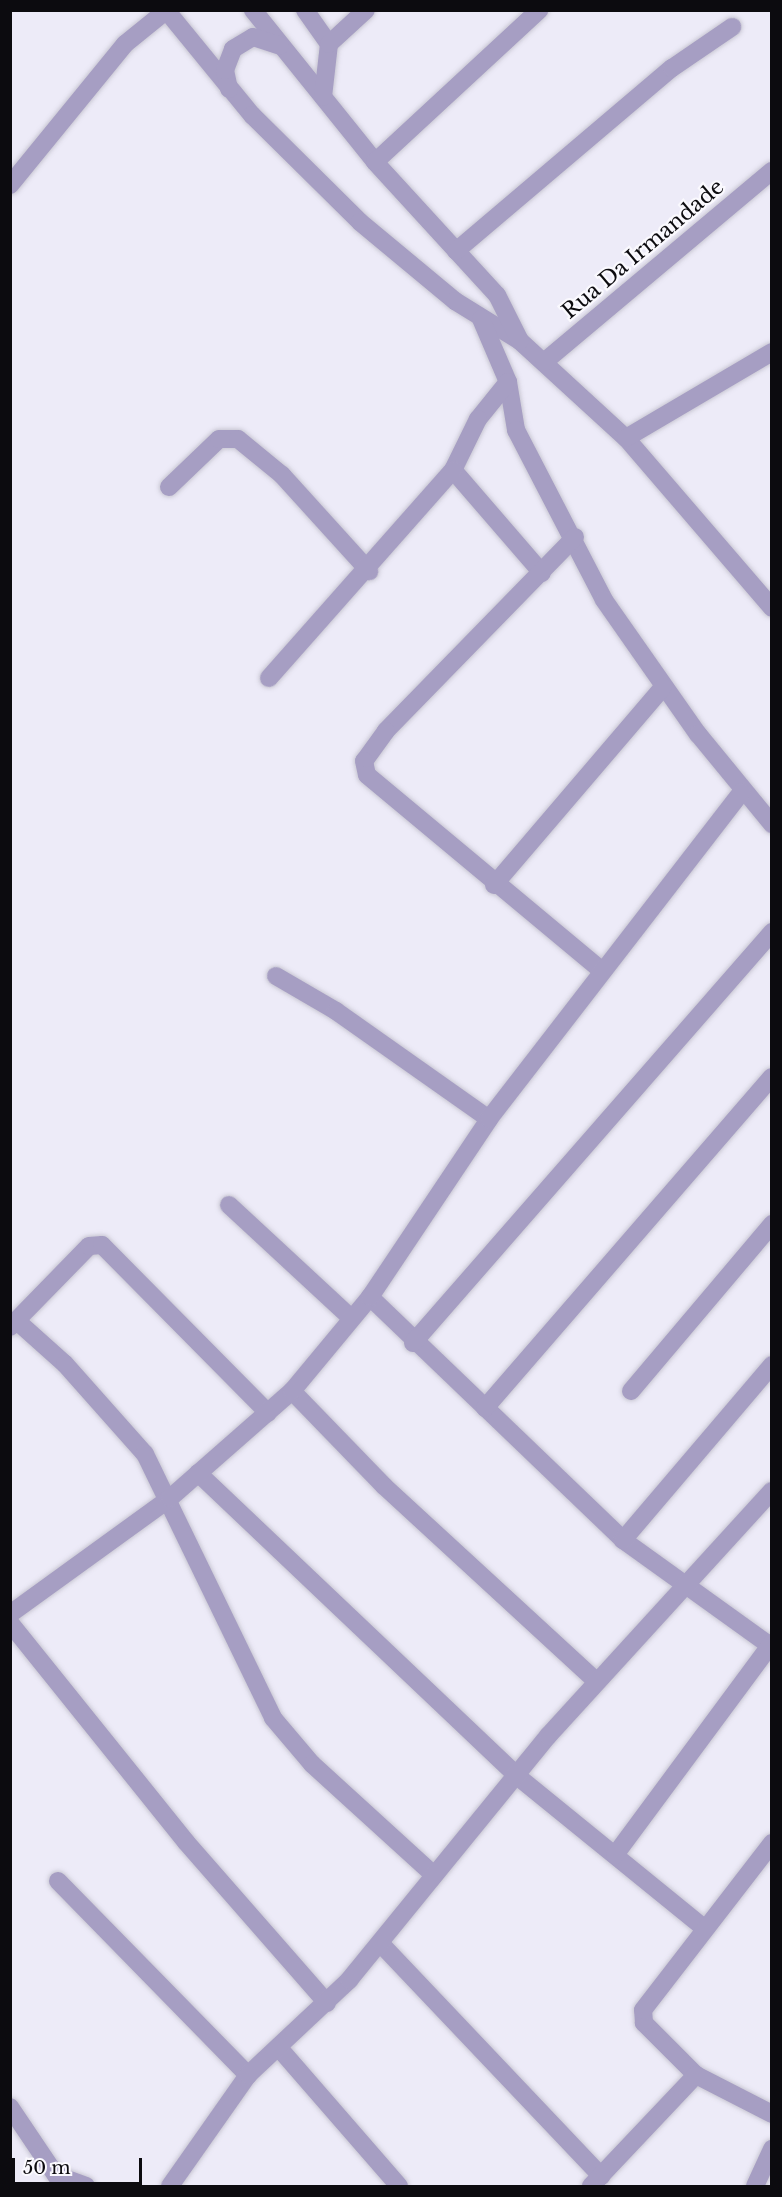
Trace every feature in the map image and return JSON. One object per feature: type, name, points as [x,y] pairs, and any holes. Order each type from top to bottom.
[{"type":"street","points":[[253,10],[375,162],[496,295],[520,341]]},
{"type":"street","points":[[305,10],[329,44]]},
{"type":"street","points":[[323,97],[329,44],[366,10]]},
{"type":"street","points":[[375,162],[539,10]]},
{"type":"street","points":[[10,185],[125,44],[167,11],[230,91],[360,222],[481,319],[520,341],[626,438],[771,608]]},
{"type":"street","points":[[456,251],[672,68],[732,27]]},
{"type":"street","points":[[230,91],[227,58],[243,41],[265,38],[284,49]]},
{"type":"street","name":"Rua Da Irmandade","points":[[544,362],[771,171]]},
{"type":"street","points":[[481,319],[508,382],[516,430],[575,537],[626,637],[742,792],[771,824]]},
{"type":"street","points":[[626,438],[771,352]]},
{"type":"street","points":[[269,678],[369,572],[453,470],[478,419],[508,382]]},
{"type":"street","points":[[169,487],[219,439],[238,439],[282,475],[369,572]]},
{"type":"street","points":[[453,470],[543,573]]},
{"type":"street","points":[[575,537],[543,573],[386,731],[364,761],[367,775],[494,885],[601,970]]},
{"type":"street","points":[[494,885],[663,687]]},
{"type":"street","points":[[10,1614],[170,1498],[292,1390],[370,1297],[489,1119],[601,970],[742,792]]},
{"type":"street","points":[[413,1343],[771,932]]},
{"type":"street","points":[[276,976],[336,1011],[489,1119]]},
{"type":"street","points":[[485,1408],[771,1077]]},
{"type":"street","points":[[229,1205],[351,1318]]},
{"type":"street","points":[[631,1390],[771,1224]]},
{"type":"street","points":[[268,1413],[102,1245],[89,1246],[14,1325],[112,1415],[145,1454],[170,1498],[273,1718],[312,1764],[434,1875]]},
{"type":"street","points":[[370,1297],[413,1343],[485,1408],[623,1540],[683,1586],[771,1645],[615,1855]]},
{"type":"street","points":[[623,1540],[771,1365]]},
{"type":"street","points":[[292,1390],[384,1486],[597,1682]]},
{"type":"street","points":[[198,1473],[517,1776],[705,1929]]},
{"type":"street","points":[[170,2187],[248,2075],[327,2003],[381,1944],[434,1875],[597,1682],[771,1491]]},
{"type":"street","points":[[10,1623],[186,1842],[327,2003]]},
{"type":"street","points":[[771,1843],[643,2010],[644,2024],[696,2075],[771,2114]]},
{"type":"street","points":[[58,1881],[248,2075]]},
{"type":"street","points":[[381,1944],[596,2181],[696,2075]]},
{"type":"street","points":[[279,2048],[399,2187]]},
{"type":"street","points":[[10,2107],[60,2181],[86,2187]]},
{"type":"street","points":[[755,2187],[771,2149]]}]
